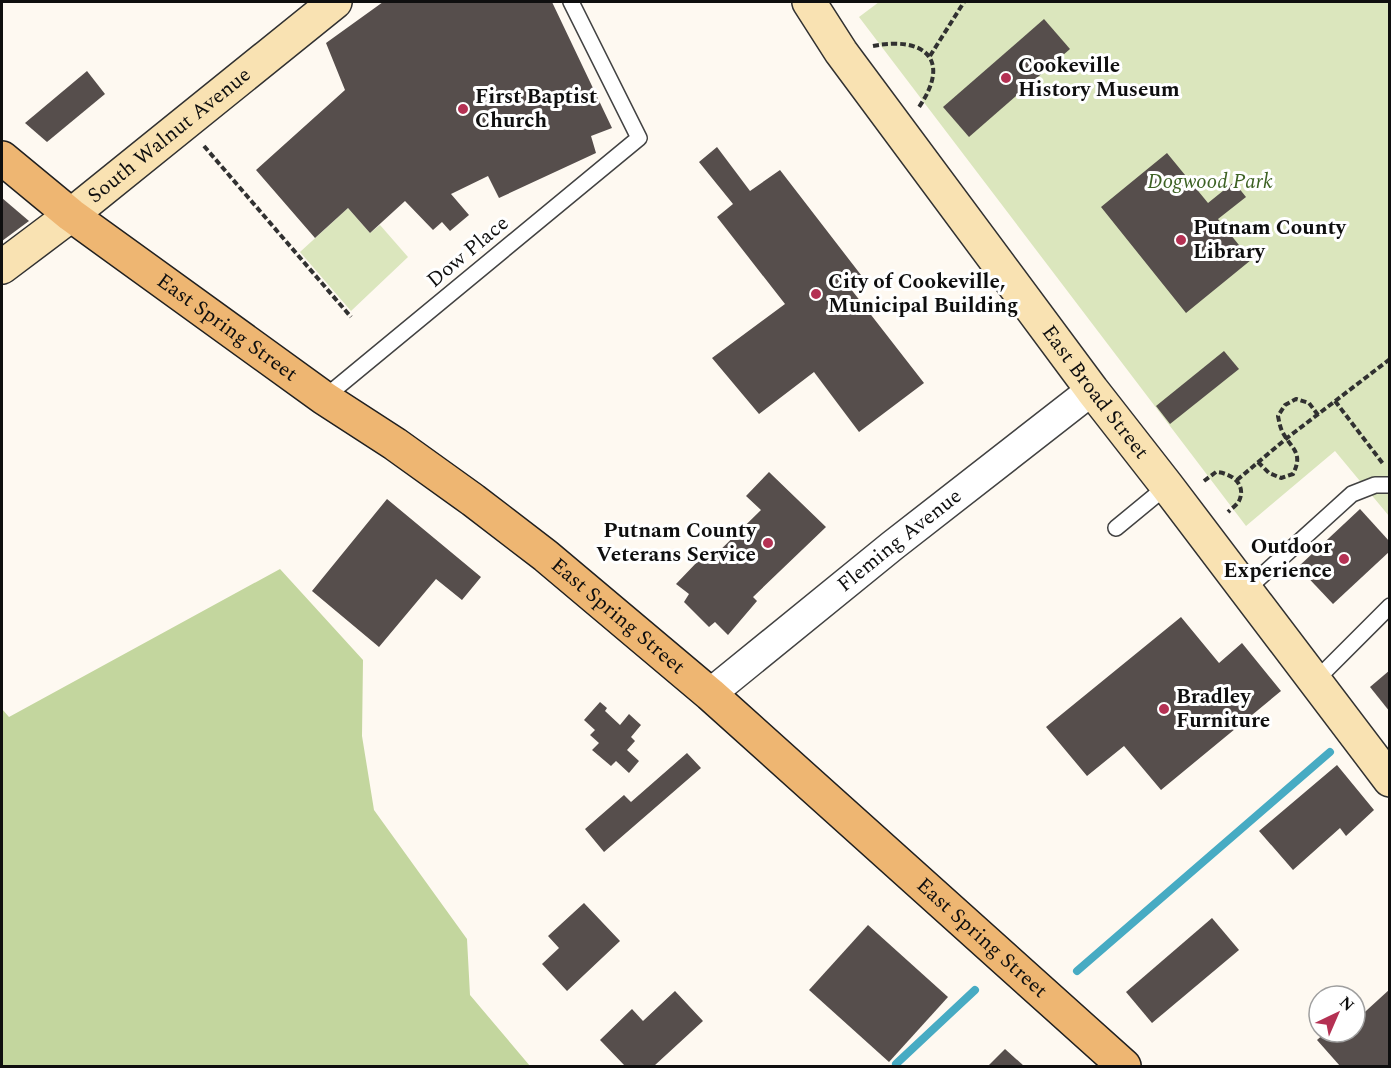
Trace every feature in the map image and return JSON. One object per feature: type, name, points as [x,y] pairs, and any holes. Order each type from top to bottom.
[{"type":"main road","name":"East Spring Street","points":[[2,158],[71,215],[324,398],[395,444],[519,535],[710,694],[1124,1066]]},
{"type":"street","name":"South Walnut Avenue","points":[[2,267],[71,215],[335,2]]},
{"type":"street","name":"East Broad Street","points":[[809,2],[842,52],[1092,390],[1389,780]]},
{"type":"street","name":"Fleming Avenue","points":[[710,694],[892,546],[1092,390]]},
{"type":"lane","name":"Dow Place","points":[[324,398],[639,138],[571,2]]},
{"type":"lane","points":[[1246,590],[1352,494],[1375,485],[1389,485]]},
{"type":"lane","points":[[1116,528],[1167,486]]},
{"type":"lane","points":[[1315,681],[1389,606]]},
{"type":"path","points":[[930,56],[964,2]]},
{"type":"path","points":[[869,47],[900,43],[919,47],[930,56],[934,68],[931,84],[928,95],[917,110]]},
{"type":"path","points":[[200,141],[351,317]]},
{"type":"path","points":[[1237,480],[1389,359]]},
{"type":"path","points":[[1258,462],[1269,473],[1281,478],[1293,474],[1298,464],[1297,454],[1282,430],[1278,416],[1285,405],[1296,399],[1309,403],[1318,415]]},
{"type":"path","points":[[1335,401],[1385,466]]},
{"type":"path","points":[[1204,481],[1216,472],[1227,473],[1237,480],[1241,492],[1239,502],[1228,512]]},
{"type":"green space","name":"Dogwood Park","points":[[879,2],[1389,2],[1389,516],[1335,451],[1246,526],[859,17]]},
{"type":"green space","points":[[348,208],[370,233],[380,225],[408,257],[351,311],[300,252]]},
{"type":"green space","points":[[280,569],[363,660],[362,736],[374,810],[467,939],[470,995],[530,1066],[2,1066],[2,709],[9,717]]},
{"type":"building","name":"First Baptist Church","points":[[383,2],[552,2],[612,128],[591,136],[596,153],[499,198],[488,176],[451,194],[469,215],[450,231],[442,222],[433,230],[405,201],[370,233],[348,208],[315,238],[256,170],[345,90],[326,43]]},
{"type":"building","name":"Cookeville History Museum","points":[[1044,19],[1070,49],[969,137],[943,107]]},
{"type":"building","points":[[87,71],[105,94],[47,142],[25,123]]},
{"type":"building","name":"City of Cookeville, Municipal Building","points":[[717,147],[750,191],[780,170],[861,275],[847,284],[924,383],[859,432],[814,372],[759,414],[712,358],[785,304],[717,217],[733,204],[699,162]]},
{"type":"building","name":"Putnam County Library","points":[[1167,153],[1208,203],[1234,182],[1246,197],[1218,219],[1251,260],[1186,313],[1101,207]]},
{"type":"building","points":[[2,198],[29,221],[2,241]]},
{"type":"building","points":[[1224,351],[1239,369],[1170,424],[1156,406]]},
{"type":"building","name":"Putnam County Veterans Service","points":[[769,472],[826,527],[753,597],[757,601],[728,635],[715,622],[709,627],[684,602],[689,594],[676,584],[700,559],[707,563],[761,510],[746,496]]},
{"type":"building","points":[[387,499],[481,577],[462,600],[436,579],[379,647],[312,591]]},
{"type":"building","name":"Outdoor Experience","points":[[1360,509],[1390,542],[1390,551],[1333,604],[1298,567]]},
{"type":"building","name":"Bradley Furniture","points":[[1181,617],[1219,663],[1242,643],[1281,691],[1161,790],[1124,746],[1087,776],[1046,727]]},
{"type":"building","points":[[1390,670],[1390,712],[1370,687]]},
{"type":"building","points":[[600,702],[607,708],[605,711],[620,725],[629,714],[641,725],[631,737],[635,741],[627,750],[639,761],[629,773],[616,761],[611,766],[592,750],[599,743],[590,735],[595,730],[584,720]]},
{"type":"building","points":[[687,753],[701,768],[604,852],[585,829],[624,795],[631,802]]},
{"type":"building","points":[[1337,765],[1374,810],[1346,836],[1340,828],[1293,870],[1259,831]]},
{"type":"building","points":[[584,903],[620,941],[567,991],[542,964],[559,948],[548,936]]},
{"type":"building","points":[[1212,918],[1239,950],[1152,1023],[1126,992]]},
{"type":"building","points":[[868,925],[948,997],[889,1062],[809,990]]},
{"type":"building","points":[[1390,989],[1390,1066],[1340,1066],[1321,1044],[1367,1044],[1367,1010]]},
{"type":"building","points":[[675,991],[703,1021],[654,1066],[625,1066],[600,1040],[632,1009],[643,1021]]},
{"type":"building","points":[[1005,1049],[1024,1066],[988,1066]]},
{"type":"waterway","points":[[1077,971],[1330,752]]},
{"type":"waterway","points":[[896,1064],[975,990]]},
{"type":"place","name":"Cookeville History Museum","points":[[1006,78]]},
{"type":"place","name":"First Baptist Church","points":[[463,109]]},
{"type":"place","name":"Putnam County Library","points":[[1181,240]]},
{"type":"place","name":"City of Cookeville, Municipal Building","points":[[816,294]]},
{"type":"place","name":"Putnam County Veterans Service","points":[[768,543]]},
{"type":"place","name":"Outdoor Experience","points":[[1344,559]]},
{"type":"place","name":"Bradley Furniture","points":[[1164,709]]}]
